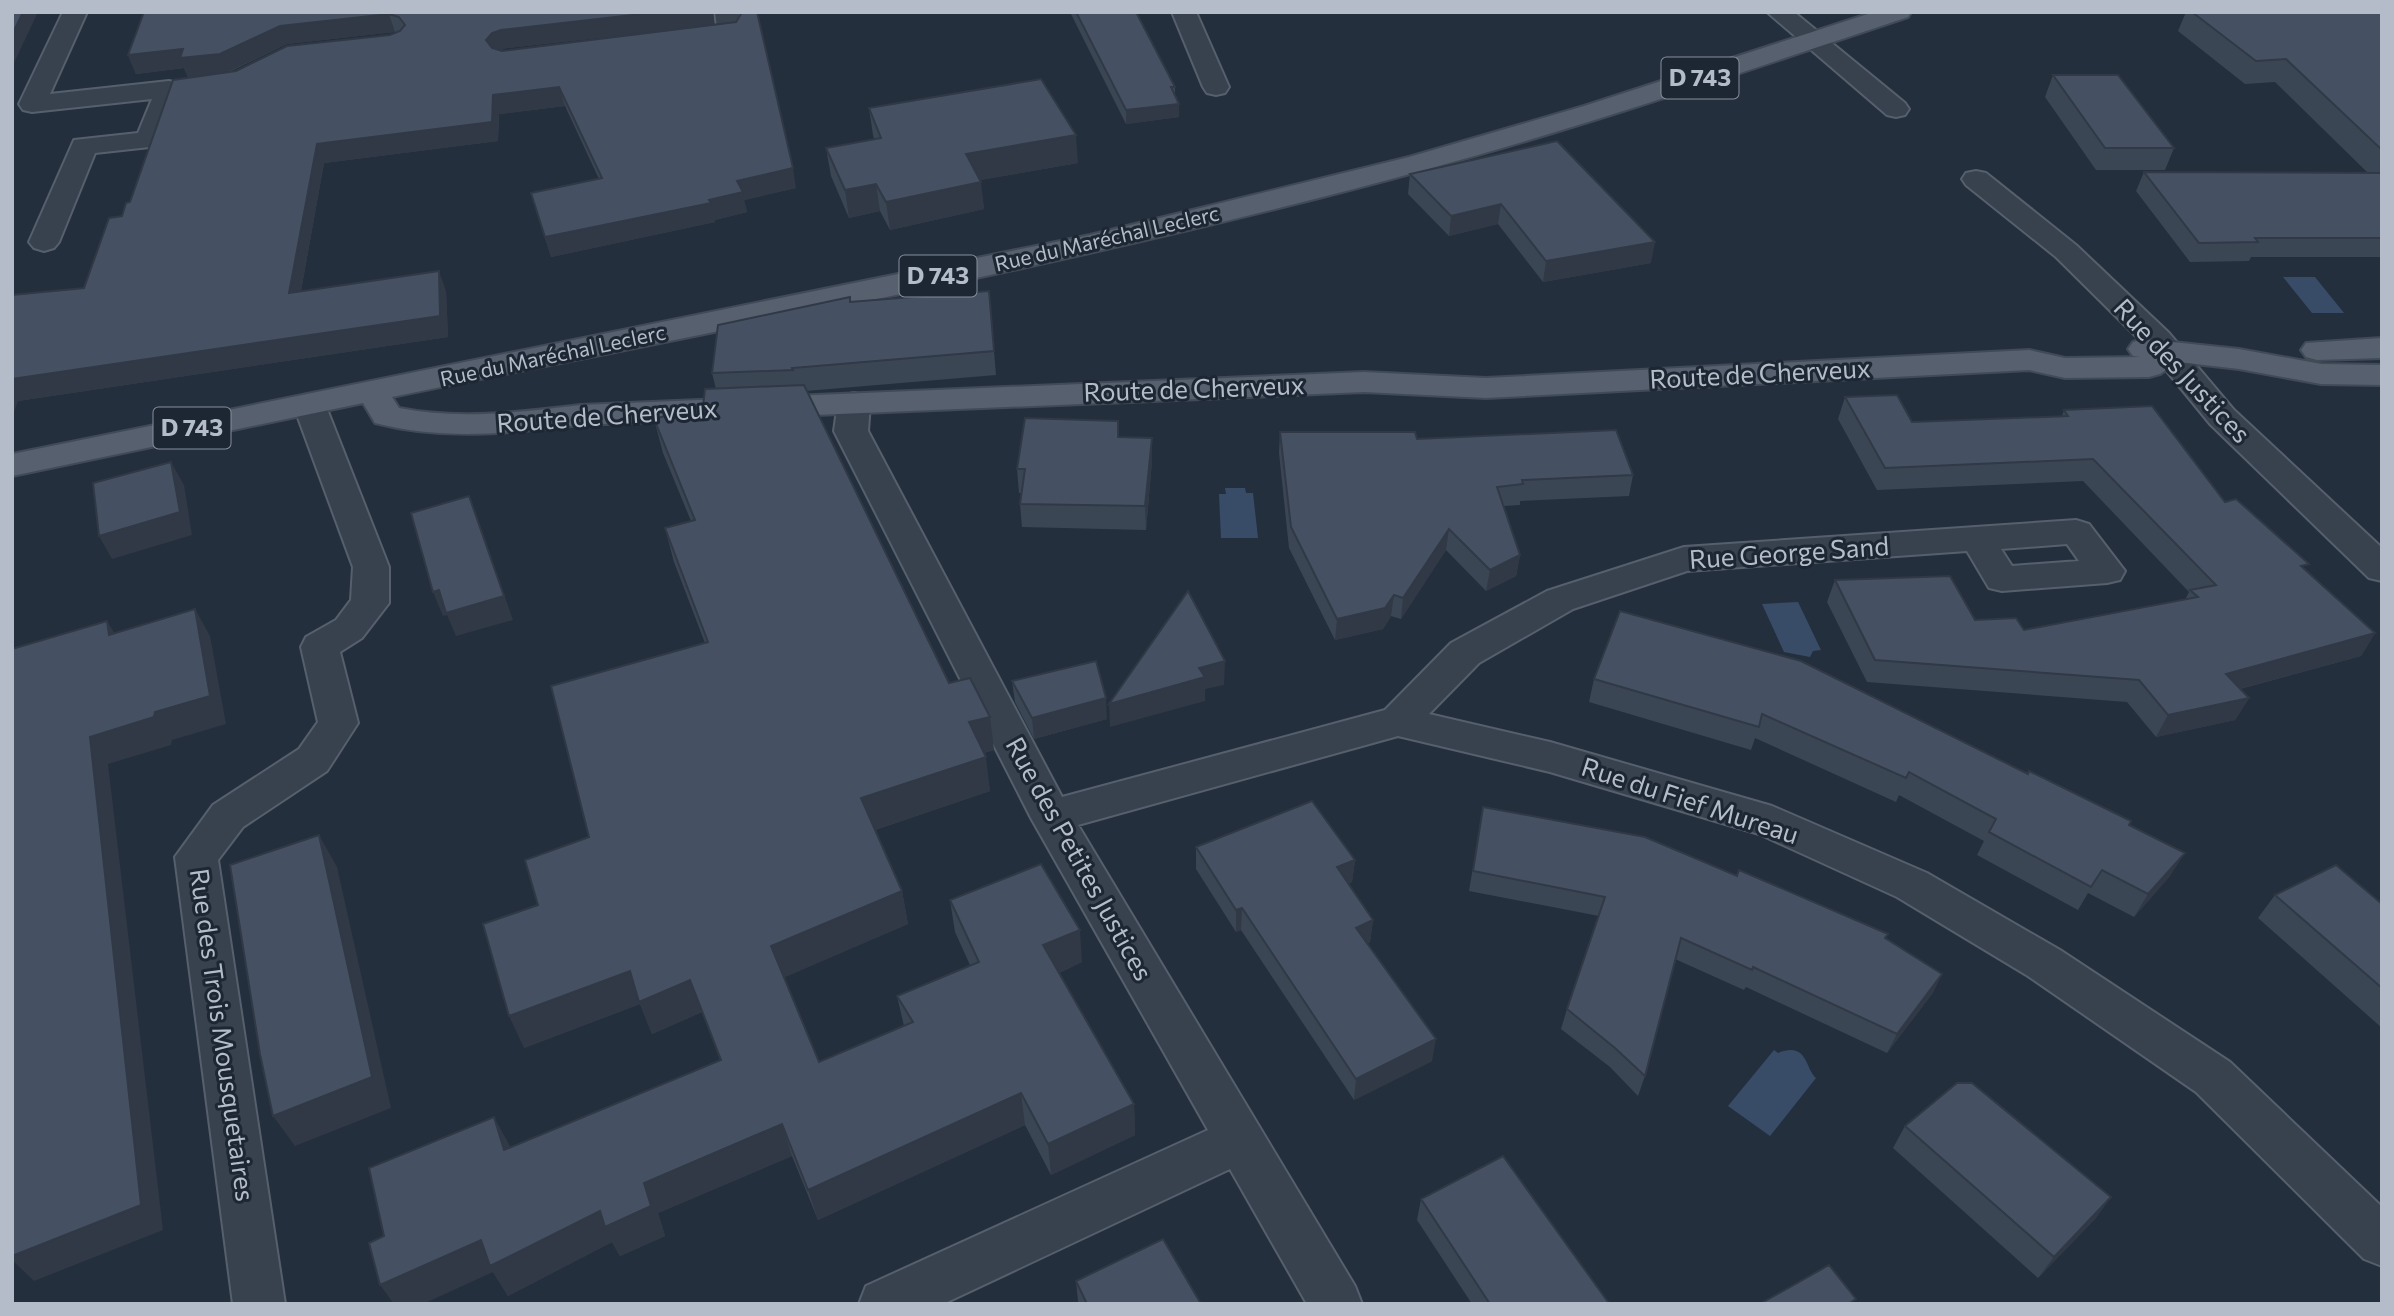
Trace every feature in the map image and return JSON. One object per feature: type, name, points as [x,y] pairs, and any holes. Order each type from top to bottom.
[{"type":"main road","name":"Rue du Maréchal Leclerc","points":[[12,465],[1076,247],[1286,197],[1419,163],[1593,112],[1899,12]]},
{"type":"main road","name":"Route de Cherveux","points":[[2239,359],[2296,351],[2382,348]]},
{"type":"main road","name":"Route de Cherveux","points":[[372,393],[387,416],[414,423],[457,426],[581,415],[1364,382],[1486,388],[2029,360],[2065,368],[2149,367],[2170,353],[2239,359],[2321,374],[2382,375]]},
{"type":"main road","points":[[519,363],[522,386],[546,402],[581,415]]},
{"type":"street","points":[[44,242],[84,146],[149,139],[178,88],[33,104],[75,12]]},
{"type":"street","points":[[664,41],[730,33],[727,12]]},
{"type":"street","points":[[1184,12],[1216,87]]},
{"type":"street","points":[[1779,12],[1896,108]]},
{"type":"street","name":"Rue des Justices","points":[[1976,179],[2066,251],[2170,353],[2222,417],[2382,569]]},
{"type":"street","name":"Rue des Petites Justices","points":[[854,402],[851,431],[1052,818],[1336,1304]]},
{"type":"street","name":"Rue des Trois Mousquetaires","points":[[259,1304],[196,857],[228,816],[313,760],[338,723],[320,647],[349,629],[370,603],[371,567],[309,404]]},
{"type":"street","name":"Rue George Sand","points":[[1398,721],[1465,653],[1560,600],[1684,559],[1978,539]]},
{"type":"street","name":"Rue du Fief Mureau","points":[[1052,818],[1090,804],[1398,721],[1550,757],[1772,822],[1912,885],[2044,963],[2213,1077],[2382,1242]]},
{"type":"street","points":[[885,1304],[1201,1159],[1238,1139]]},
{"type":"water","points":[[2283,277],[2315,277],[2344,313],[2312,313]]},
{"type":"water","points":[[1225,488],[1245,488],[1246,493],[1253,493],[1258,538],[1221,538],[1219,494],[1226,494]]},
{"type":"water","points":[[1798,602],[1821,650],[1813,651],[1810,657],[1784,652],[1762,604]]},
{"type":"water","points":[[1774,1050],[1778,1053],[1788,1050],[1800,1053],[1816,1078],[1770,1136],[1728,1106]]},
{"type":"building","points":[[12,12],[23,12],[12,35]]},
{"type":"building","points":[[144,12],[659,12],[501,30],[492,33],[486,40],[492,48],[502,51],[736,22],[741,12],[757,12],[793,168],[737,181],[743,192],[709,200],[711,203],[545,237],[531,193],[602,178],[559,87],[493,95],[492,122],[317,144],[289,293],[439,271],[440,316],[12,379],[12,295],[84,288],[109,218],[122,216],[126,203],[130,202],[173,80],[236,71],[287,46],[390,35],[400,31],[405,25],[399,17],[389,14],[280,26],[220,54],[180,58],[183,49],[128,55]]},
{"type":"building","points":[[1076,12],[1136,12],[1175,87],[1171,87],[1179,104],[1126,110]]},
{"type":"building","points":[[2192,12],[2382,12],[2382,150],[2286,59],[2256,61]]},
{"type":"building","points":[[2053,75],[2118,75],[2174,148],[2105,148]]},
{"type":"building","points":[[1041,79],[1076,135],[966,154],[981,182],[886,202],[876,184],[845,190],[826,148],[881,138],[869,108]]},
{"type":"building","points":[[1557,141],[1655,242],[1546,261],[1501,204],[1451,216],[1410,174]]},
{"type":"building","points":[[2144,172],[2382,173],[2382,238],[2255,238],[2258,242],[2199,243]]},
{"type":"building","points":[[989,291],[994,351],[792,368],[793,370],[712,373],[718,325],[850,297],[850,302]]},
{"type":"building","points":[[804,385],[949,683],[970,678],[990,717],[969,722],[986,757],[861,798],[902,891],[771,946],[819,1062],[913,1022],[897,996],[979,962],[950,900],[1041,864],[1080,930],[1043,945],[1134,1104],[1048,1144],[1021,1093],[808,1190],[782,1124],[644,1183],[651,1206],[605,1227],[600,1211],[490,1266],[481,1240],[380,1285],[369,1243],[384,1236],[369,1168],[494,1117],[504,1150],[721,1060],[690,980],[639,1002],[630,971],[509,1016],[483,924],[538,905],[525,860],[589,837],[551,686],[708,642],[665,528],[695,520],[654,419],[703,406],[705,389]]},
{"type":"building","points":[[1897,395],[1912,422],[2068,416],[2064,410],[2152,406],[2225,502],[2236,499],[2309,564],[2301,566],[2375,633],[2226,674],[2249,698],[2168,715],[2139,680],[1875,660],[1835,580],[1950,576],[1975,620],[2016,618],[2024,630],[2198,597],[2190,590],[2216,585],[2093,459],[1885,468],[1845,397]]},
{"type":"building","points":[[1025,418],[1118,421],[1118,437],[1152,438],[1145,506],[1020,504],[1025,469],[1017,469]]},
{"type":"building","points":[[1616,430],[1633,475],[1522,480],[1523,484],[1497,487],[1520,555],[1490,570],[1449,529],[1403,598],[1394,595],[1385,608],[1337,619],[1291,527],[1280,432],[1415,432],[1417,439]]},
{"type":"building","points":[[171,462],[180,512],[99,536],[93,483]]},
{"type":"building","points":[[469,496],[504,596],[446,613],[439,590],[433,592],[411,513]]},
{"type":"building","points":[[1188,591],[1225,661],[1199,668],[1205,677],[1109,704]]},
{"type":"building","points":[[195,609],[210,696],[155,712],[154,717],[90,737],[141,1205],[12,1256],[12,649],[107,621],[109,635]]},
{"type":"building","points":[[1620,611],[1801,661],[2028,774],[2029,771],[2131,821],[2129,825],[2185,853],[2148,894],[2102,870],[2091,887],[1989,832],[1996,819],[1909,772],[1906,778],[1762,714],[1759,727],[1594,679]]},
{"type":"building","points":[[1096,661],[1106,698],[1032,718],[1012,681]]},
{"type":"building","points":[[1312,801],[1355,860],[1337,867],[1373,920],[1356,928],[1436,1039],[1356,1079],[1242,908],[1236,910],[1196,847]]},
{"type":"building","points":[[1483,807],[1645,837],[1737,876],[1739,870],[1888,934],[1885,938],[1942,974],[1897,1034],[1753,967],[1752,970],[1681,938],[1645,1076],[1567,1009],[1605,897],[1473,871]]},
{"type":"building","points":[[319,835],[372,1077],[273,1116],[260,1054],[230,865]]},
{"type":"building","points":[[2336,865],[2382,904],[2382,988],[2275,895]]},
{"type":"building","points":[[1957,1083],[1972,1083],[2111,1197],[2054,1257],[1905,1126]]},
{"type":"building","points":[[1503,1156],[1608,1302],[1490,1304],[1421,1199]]},
{"type":"building","points":[[1163,1239],[1201,1304],[1087,1304],[1076,1281]]},
{"type":"building","points":[[1829,1265],[1856,1299],[1848,1304],[1760,1304]]}]
